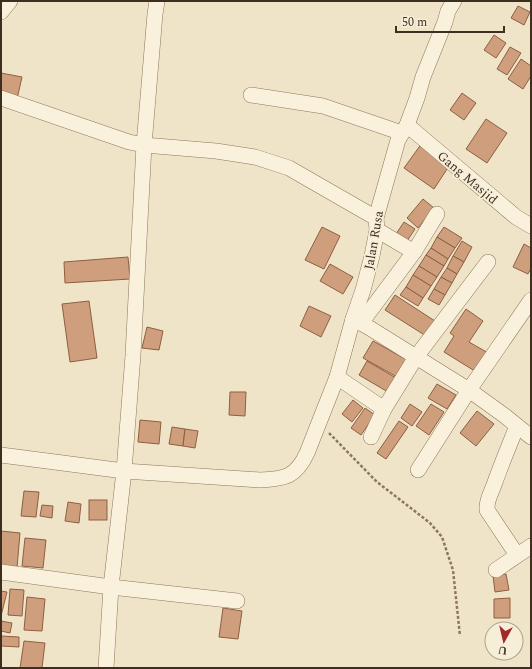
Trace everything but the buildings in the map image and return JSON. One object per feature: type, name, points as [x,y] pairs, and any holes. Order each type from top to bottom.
[{"type":"street","points":[[1,12],[10,1]]},
{"type":"street","points":[[106,668],[111,587],[124,470],[133,355],[144,145],[155,14],[158,1]]},
{"type":"street","name":"Jalan Rusa","points":[[124,470],[260,480],[281,478],[289,475],[295,472],[303,461],[319,424],[357,321],[372,256],[376,224],[398,140],[405,129],[448,11],[454,1]]},
{"type":"street","points":[[251,95],[323,106],[405,129]]},
{"type":"street","points":[[1,98],[129,142],[144,145],[216,151],[255,157],[289,168],[376,224],[414,252]]},
{"type":"street","name":"Gang Masjid","points":[[405,129],[516,217],[531,226]]},
{"type":"street","points":[[437,214],[414,252],[357,321],[469,390],[506,416],[531,437]]},
{"type":"street","points":[[371,438],[384,409],[416,357],[488,262]]},
{"type":"street","points":[[418,470],[469,390],[531,300]]},
{"type":"street","points":[[337,377],[384,409]]},
{"type":"street","points":[[517,426],[500,467],[486,507],[517,555]]},
{"type":"street","points":[[1,455],[124,470]]},
{"type":"street","points":[[496,570],[531,546]]},
{"type":"street","points":[[1,572],[111,587],[237,601]]},
{"type":"path","points":[[319,424],[377,482],[430,523],[442,537],[453,570],[460,636]]}]
